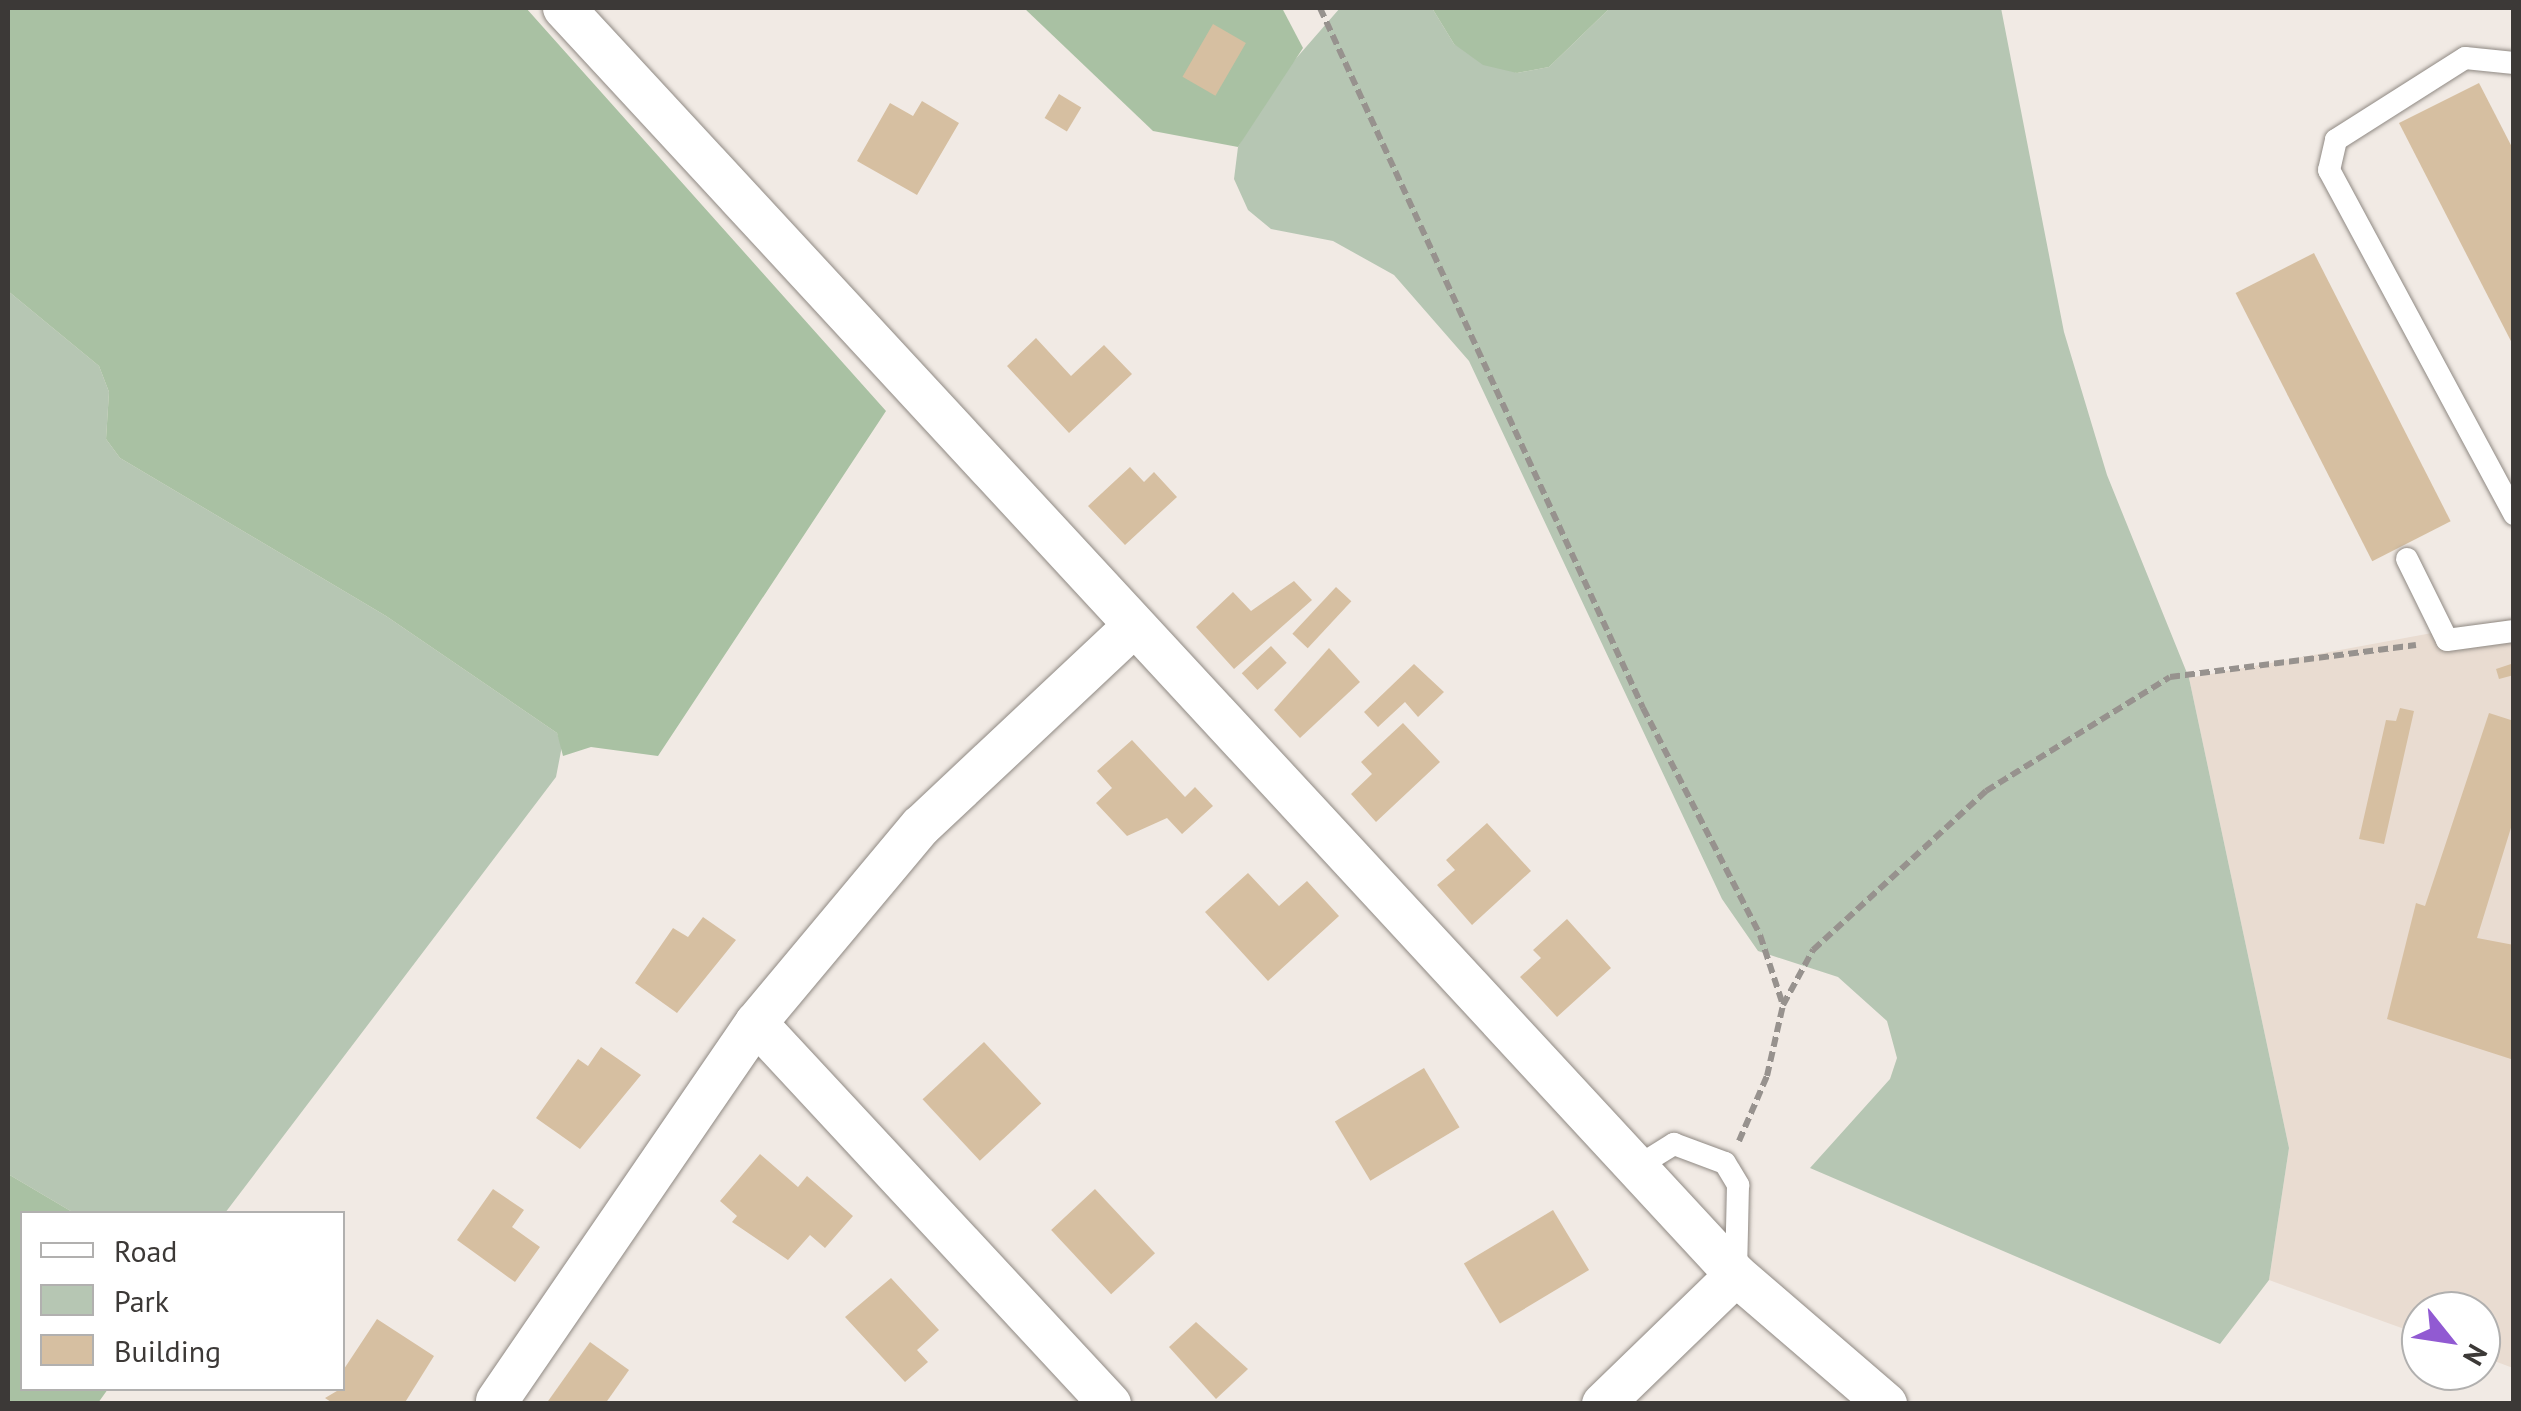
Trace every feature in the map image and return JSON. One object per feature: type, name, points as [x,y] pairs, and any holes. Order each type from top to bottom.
[{"type":"street","points":[[564,8],[1130,630],[1640,1165],[1736,1275],[1886,1404]]},
{"type":"street","points":[[497,1400],[756,1022],[920,826],[1130,630]]},
{"type":"street","points":[[756,1022],[1110,1404]]},
{"type":"street","points":[[1603,1404],[1736,1275]]},
{"type":"lane","points":[[2514,63],[2465,58],[2336,140],[2329,170],[2514,514]]},
{"type":"lane","points":[[2407,559],[2447,640],[2514,631]]},
{"type":"lane","points":[[1640,1165],[1674,1144],[1725,1163],[1738,1185],[1736,1275]]},
{"type":"path","points":[[1320,8],[1643,708],[1760,934],[1783,1005]]},
{"type":"path","points":[[1725,1163],[1768,1076],[1783,1005],[1838,920],[1986,791],[2132,692],[2215,667],[2447,640]]},
{"type":"shaded area","points":[[2513,618],[2513,1368],[2501,1364],[2501,1291],[2401,1291],[2401,1328],[2269,1280],[2289,1148],[2189,678]]},
{"type":"green space","points":[[8,8],[526,8],[886,411],[658,756],[591,747],[563,756],[557,733],[386,616],[120,458],[106,439],[109,392],[99,366],[8,291]]},
{"type":"green space","points":[[1024,8],[1282,8],[1303,48],[1238,147],[1153,131]]},
{"type":"green space","points":[[1340,8],[1432,8],[1454,44],[1517,73],[1549,67],[1610,8],[2001,8],[2064,332],[2107,475],[2189,678],[2289,1148],[2269,1280],[2220,1344],[1810,1168],[1890,1079],[1897,1058],[1887,1021],[1838,977],[1758,951],[1722,899],[1469,361],[1394,275],[1333,241],[1271,229],[1248,210],[1234,179],[1238,147],[1272,86]]},
{"type":"green space","points":[[1432,8],[1610,8],[1549,67],[1517,73],[1483,65],[1454,44]]},
{"type":"green space","points":[[8,291],[99,366],[109,392],[106,439],[120,458],[386,616],[557,733],[562,746],[556,777],[227,1211],[71,1211],[8,1174]]},
{"type":"green space","points":[[8,1174],[71,1211],[20,1211],[20,1391],[107,1391],[98,1403],[8,1403]]},
{"type":"building","points":[[1213,24],[1246,43],[1215,96],[1182,77]]},
{"type":"building","points":[[2479,83],[2514,151],[2514,347],[2399,123]]},
{"type":"building","points":[[1059,94],[1081,107],[1067,131],[1045,118]]},
{"type":"building","points":[[922,101],[959,123],[917,195],[857,161],[890,103],[913,116]]},
{"type":"building","points":[[2314,253],[2451,521],[2372,561],[2236,293]]},
{"type":"building","points":[[1036,338],[1071,376],[1104,345],[1132,374],[1069,433],[1007,366]]},
{"type":"building","points":[[1130,467],[1144,482],[1154,472],[1177,497],[1125,545],[1088,506]]},
{"type":"building","points":[[1294,581],[1312,600],[1234,669],[1196,627],[1233,592],[1251,611]]},
{"type":"building","points":[[1336,587],[1351,601],[1308,648],[1292,634]]},
{"type":"building","points":[[1271,646],[1287,663],[1257,690],[1242,673]]},
{"type":"building","points":[[1329,648],[1360,682],[1300,738],[1274,710]]},
{"type":"building","points":[[2514,663],[2514,675],[2499,679],[2496,669]]},
{"type":"building","points":[[1414,664],[1444,692],[1418,717],[1405,702],[1378,727],[1364,712]]},
{"type":"building","points":[[2400,708],[2414,711],[2384,844],[2359,839],[2386,720],[2396,721]]},
{"type":"building","points":[[2489,713],[2514,721],[2514,818],[2477,938],[2514,945],[2514,1060],[2387,1019],[2416,903],[2425,906]]},
{"type":"building","points":[[1403,723],[1440,762],[1376,822],[1351,794],[1372,774],[1361,762]]},
{"type":"building","points":[[1132,740],[1185,797],[1195,787],[1213,806],[1182,834],[1167,818],[1127,836],[1096,803],[1112,788],[1097,771]]},
{"type":"building","points":[[1487,823],[1531,871],[1472,925],[1437,885],[1455,870],[1446,860]]},
{"type":"building","points":[[1248,873],[1279,906],[1307,881],[1339,916],[1268,981],[1205,912]]},
{"type":"building","points":[[703,917],[736,940],[677,1013],[635,983],[673,928],[688,937]]},
{"type":"building","points":[[1567,919],[1611,968],[1557,1017],[1520,977],[1541,958],[1533,950]]},
{"type":"building","points":[[984,1042],[1041,1103],[980,1161],[923,1099]]},
{"type":"building","points":[[601,1047],[641,1075],[580,1149],[536,1118],[578,1059],[588,1066]]},
{"type":"building","points":[[1424,1068],[1460,1127],[1370,1181],[1335,1122]]},
{"type":"building","points":[[760,1154],[798,1187],[807,1176],[853,1216],[825,1248],[810,1235],[788,1260],[732,1222],[737,1216],[720,1201]]},
{"type":"building","points":[[493,1189],[524,1210],[512,1227],[540,1247],[515,1282],[457,1240]]},
{"type":"building","points":[[1095,1189],[1155,1253],[1111,1294],[1051,1230]]},
{"type":"building","points":[[1553,1210],[1589,1270],[1500,1324],[1464,1264]]},
{"type":"building","points":[[891,1278],[939,1330],[917,1350],[928,1362],[905,1382],[845,1317]]},
{"type":"building","points":[[377,1319],[434,1356],[404,1404],[334,1404],[325,1398],[345,1391],[345,1367]]},
{"type":"building","points":[[1196,1322],[1248,1369],[1216,1399],[1169,1347]]},
{"type":"building","points":[[590,1342],[629,1370],[605,1404],[546,1404]]}]
